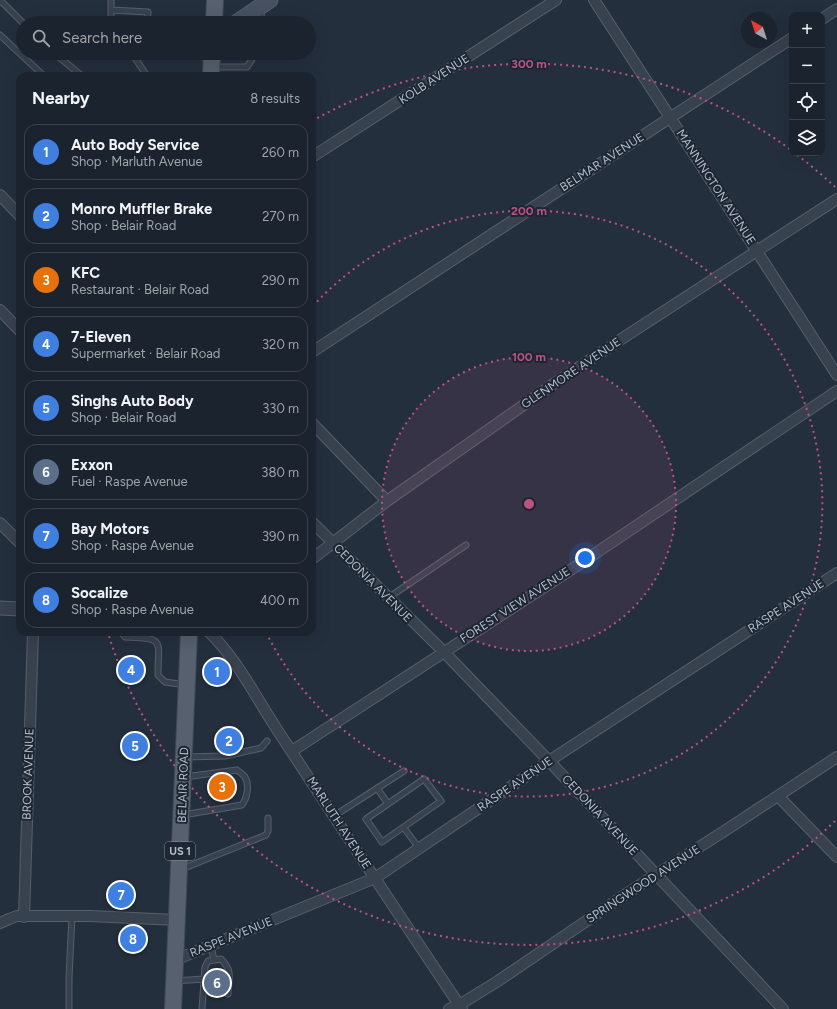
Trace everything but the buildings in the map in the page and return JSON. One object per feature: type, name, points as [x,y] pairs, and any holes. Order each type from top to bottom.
[{"type":"main road","points":[[214,16],[215,0]]},
{"type":"main road","points":[[246,16],[264,4]]},
{"type":"main road","name":"BELAIR ROAD","points":[[173,1009],[182,815],[188,636]]},
{"type":"street","name":"KOLB AVENUE","points":[[316,154],[556,0]]},
{"type":"street","name":"MANNINGTON AVENUE","points":[[594,0],[837,376]]},
{"type":"street","points":[[825,17],[837,9]]},
{"type":"street","name":"BELMAR AVENUE","points":[[316,349],[789,40]]},
{"type":"street","points":[[0,195],[16,212]]},
{"type":"street","name":"GLENMORE AVENUE","points":[[316,556],[388,501],[555,383],[837,199]]},
{"type":"street","points":[[0,310],[16,327]]},
{"type":"street","name":"FOREST VIEW AVENUE","points":[[292,751],[575,566],[837,391]]},
{"type":"street","points":[[316,427],[388,501]]},
{"type":"street","points":[[0,523],[16,539]]},
{"type":"street","name":"CEDONIA AVENUE","points":[[316,526],[444,652],[783,1009]]},
{"type":"street","name":"RASPE AVENUE","points":[[175,960],[375,878],[549,761],[837,573]]},
{"type":"street","points":[[0,608],[16,609]]},
{"type":"street","name":"BROOK AVENUE","points":[[24,917],[33,636]]},
{"type":"street","name":"MARLUTH AVENUE","points":[[215,636],[240,670],[278,732],[461,1007]]},
{"type":"street","name":"SPRINGWOOD AVENUE","points":[[449,1009],[461,1007],[656,875],[837,757]]},
{"type":"street","points":[[778,796],[837,857]]},
{"type":"street","points":[[0,923],[17,916],[72,916],[177,920]]},
{"type":"lane","points":[[111,0],[111,16]]},
{"type":"lane","points":[[0,2],[1,1],[16,16]]},
{"type":"lane","points":[[263,16],[264,4]]},
{"type":"lane","points":[[111,10],[148,12],[148,16]]},
{"type":"lane","points":[[0,35],[16,50]]},
{"type":"lane","points":[[27,60],[40,72]]},
{"type":"lane","points":[[63,60],[77,72]]},
{"type":"lane","points":[[136,60],[144,72]]},
{"type":"lane","points":[[212,65],[247,67],[252,60]]},
{"type":"lane","points":[[388,598],[466,545]]},
{"type":"lane","points":[[125,636],[148,638],[157,642],[160,648],[158,675],[165,682],[187,685]]},
{"type":"lane","points":[[184,757],[225,756],[261,748],[267,741]]},
{"type":"lane","points":[[182,815],[242,805],[247,798],[245,777],[237,770],[183,777]]},
{"type":"lane","points":[[334,816],[404,771]]},
{"type":"lane","points":[[424,779],[440,801],[404,828],[382,842],[366,819],[424,779]]},
{"type":"lane","points":[[377,788],[388,804]]},
{"type":"lane","points":[[179,870],[266,835],[268,831],[268,818]]},
{"type":"lane","points":[[404,828],[419,848]]},
{"type":"lane","points":[[69,1009],[72,916]]},
{"type":"lane","points":[[211,946],[214,960]]},
{"type":"lane","points":[[202,1009],[205,967],[208,961],[221,959],[230,969],[228,994]]},
{"type":"lane","points":[[174,981],[204,979]]},
{"type":"place","name":"7-Eleven","points":[[131,670]]},
{"type":"place","name":"Auto Body Service","points":[[217,672]]},
{"type":"place","name":"Monro Muffler Brake","points":[[229,741]]},
{"type":"place","name":"Singhs Auto Body","points":[[135,746]]},
{"type":"place","name":"KFC","points":[[222,787]]},
{"type":"place","name":"Bay Motors","points":[[121,895]]},
{"type":"place","name":"Socalize","points":[[133,939]]},
{"type":"place","name":"Exxon","points":[[217,983]]}]
